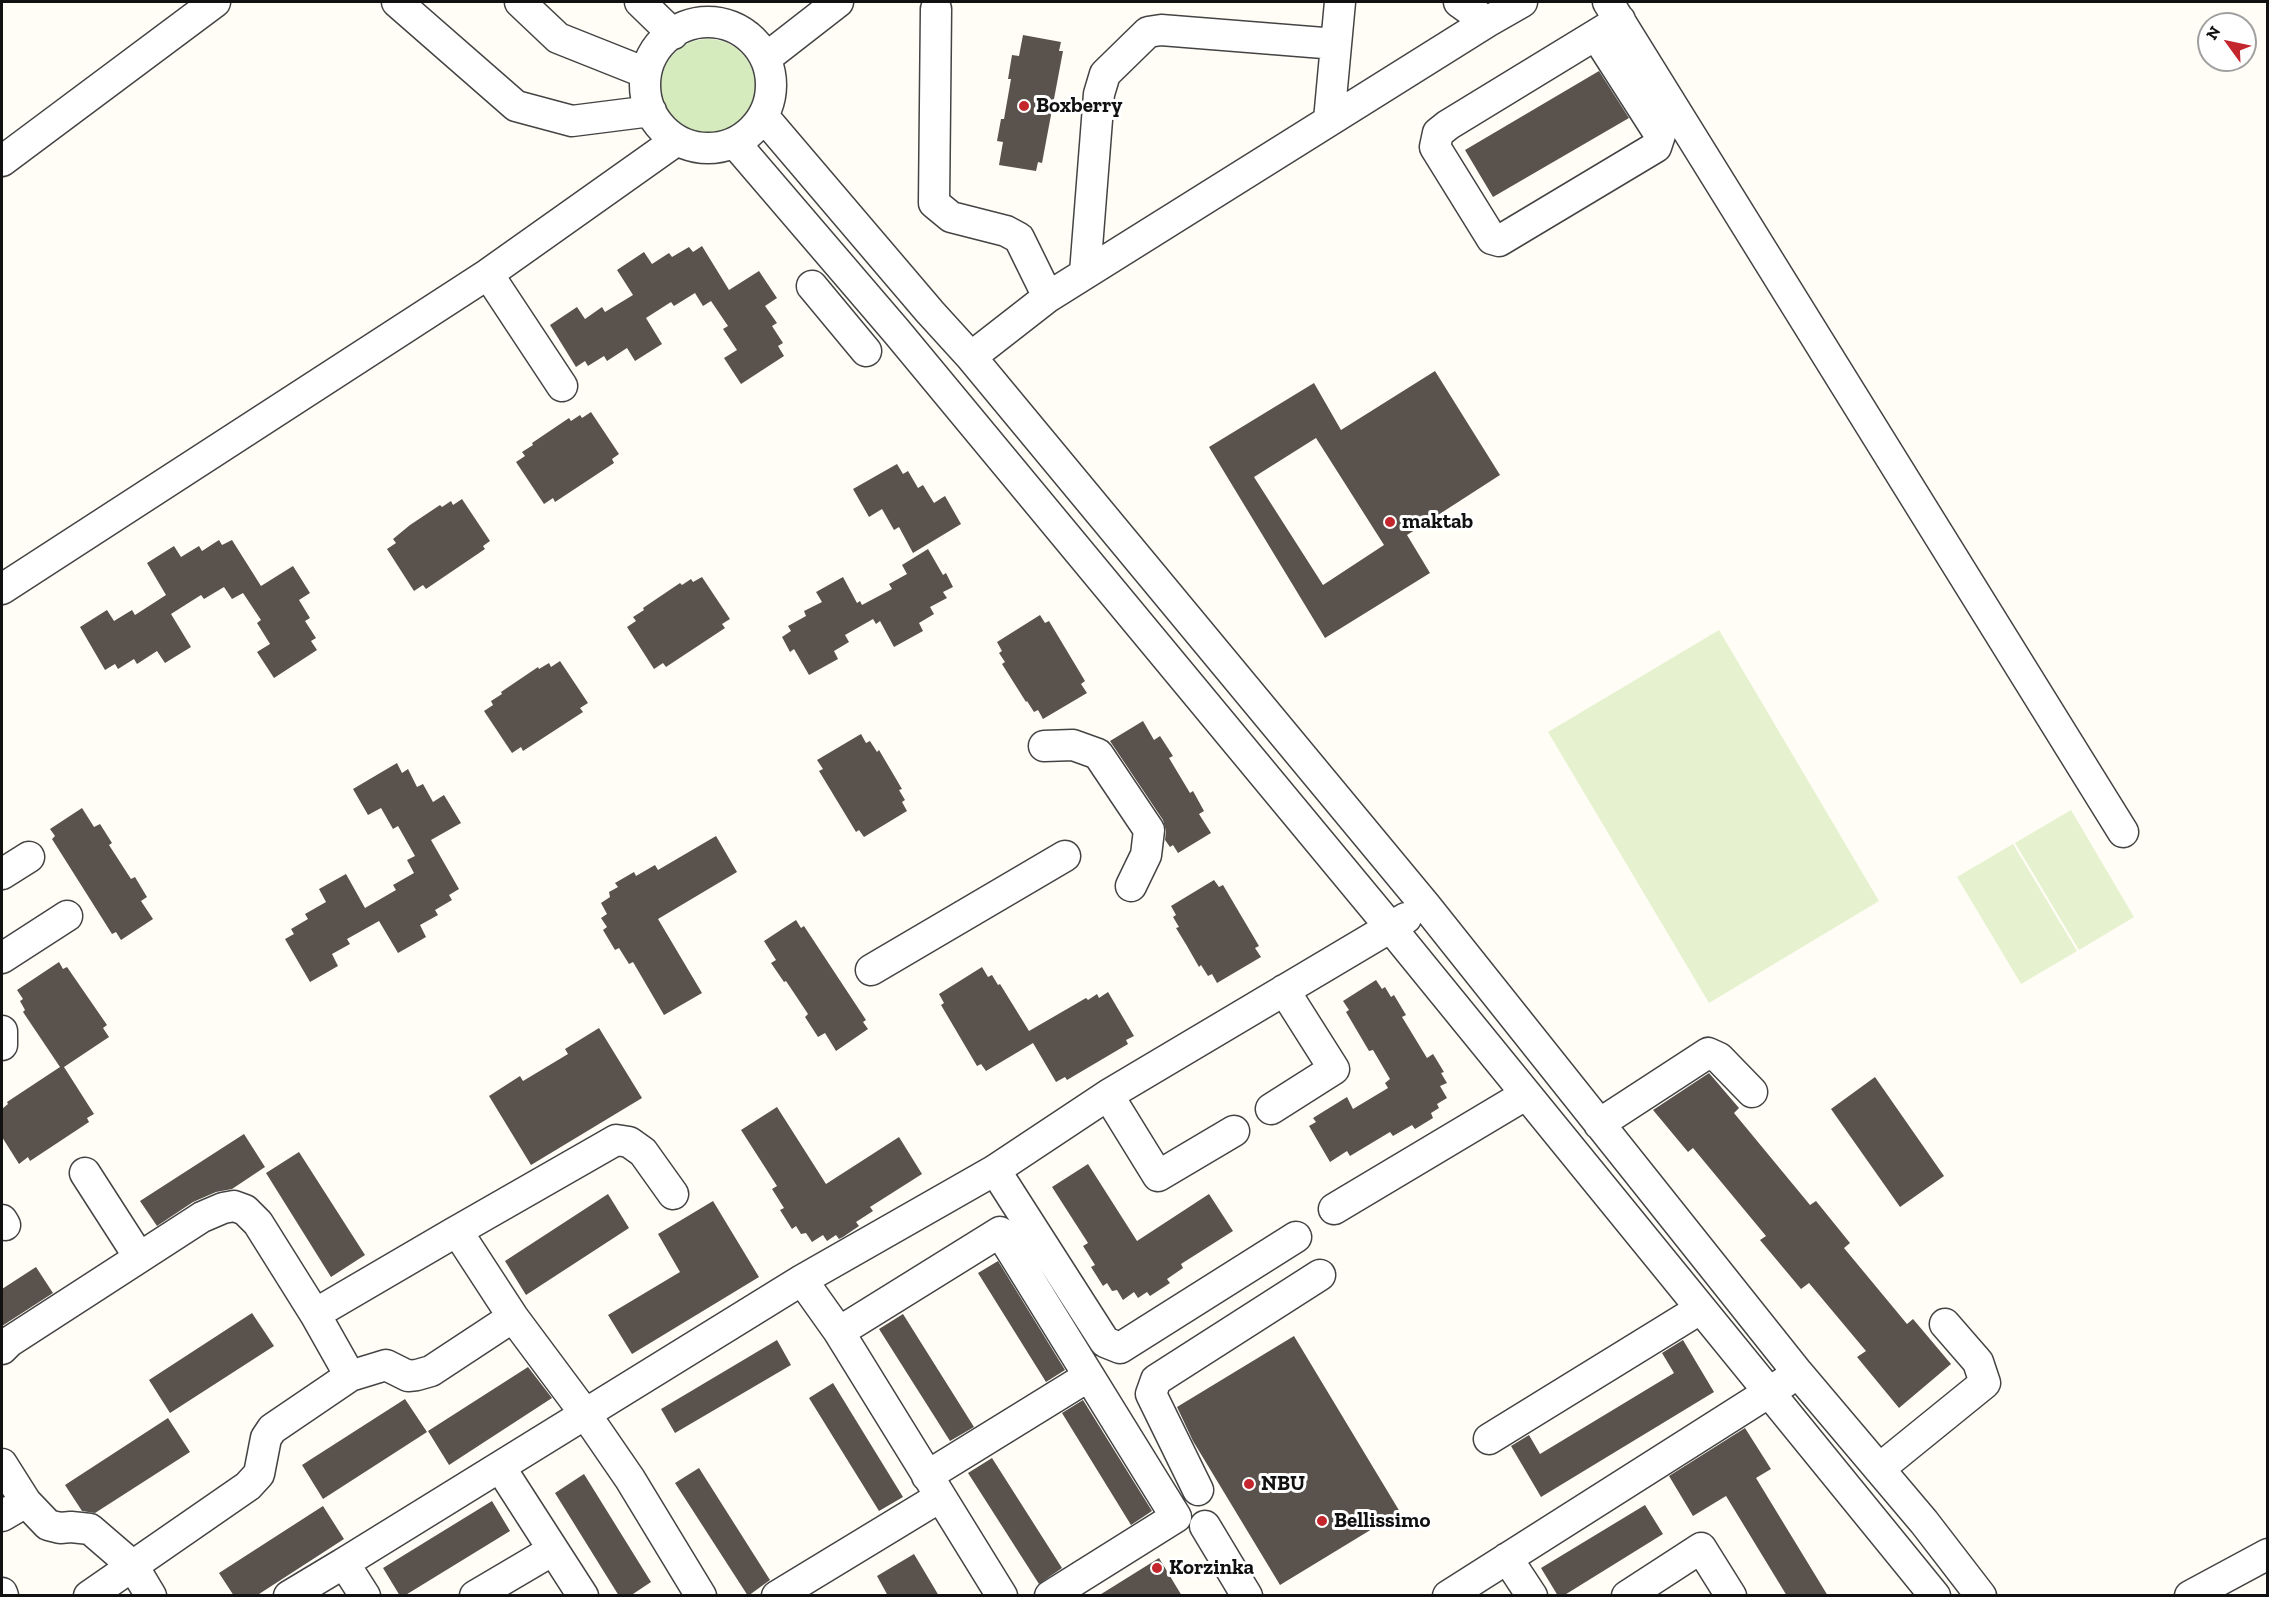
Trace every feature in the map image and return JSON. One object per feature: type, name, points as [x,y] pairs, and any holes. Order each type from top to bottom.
[{"type":"street","points":[[2,161],[215,2]]},
{"type":"street","points":[[397,2],[516,106],[572,121],[651,111]]},
{"type":"street","points":[[520,2],[558,38],[646,73]]},
{"type":"street","points":[[640,2],[673,34]]},
{"type":"street","points":[[766,58],[838,2]]},
{"type":"street","points":[[1329,120],[1340,2]]},
{"type":"street","points":[[1459,2],[1486,22]]},
{"type":"street","points":[[971,357],[1048,297],[1085,273],[1486,22],[1522,2]]},
{"type":"street","points":[[936,9],[934,203],[951,216],[1006,231],[1019,238],[1048,297]]},
{"type":"street","points":[[1608,19],[1660,135],[1656,147],[1499,241],[1492,239],[1435,147],[1438,133],[1608,19]]},
{"type":"street","points":[[1608,19],[2123,832]]},
{"type":"street","points":[[701,22],[721,23],[740,30],[755,42],[766,58],[771,78],[771,97],[764,116],[751,131],[735,143],[716,148],[696,147],[677,140],[662,128],[651,111],[645,92],[646,73],[653,54],[666,38],[682,27],[701,22]]},
{"type":"street","points":[[1085,273],[1099,94],[1105,74],[1148,32],[1161,30],[1336,44]]},
{"type":"street","points":[[764,116],[922,303],[971,357],[1426,906],[1798,1373],[1924,1522],[1981,1596]]},
{"type":"street","points":[[2,589],[488,274],[677,140]]},
{"type":"street","points":[[735,143],[904,340],[1391,928],[1935,1596]]},
{"type":"street","points":[[488,274],[562,386]]},
{"type":"street","points":[[812,286],[866,351]]},
{"type":"street","points":[[1044,746],[1073,745],[1098,754],[1149,830],[1146,855],[1131,886]]},
{"type":"street","points":[[871,970],[1065,856]]},
{"type":"street","points":[[2,874],[29,857]]},
{"type":"street","points":[[289,1596],[802,1280],[995,1170],[1108,1095],[1426,906]]},
{"type":"street","points":[[2,958],[67,916]]},
{"type":"street","points":[[1271,1109],[1334,1069],[1284,990]]},
{"type":"street","points":[[2,1031],[2,1045]]},
{"type":"street","points":[[1599,1124],[1708,1053],[1719,1058],[1752,1092]]},
{"type":"street","points":[[1108,1095],[1158,1176],[1234,1131]]},
{"type":"street","points":[[1334,1209],[1525,1095]]},
{"type":"street","points":[[315,1314],[616,1140],[629,1142],[643,1152],[673,1194]]},
{"type":"street","points":[[995,1170],[1105,1341],[1120,1348],[1296,1237]]},
{"type":"street","points":[[85,1173],[139,1257]]},
{"type":"street","points":[[2,1349],[202,1217],[234,1206],[245,1210],[258,1223],[315,1314],[350,1376]]},
{"type":"street","points":[[457,1231],[513,1317],[586,1414],[630,1479],[701,1596]]},
{"type":"street","points":[[839,1332],[1000,1232],[1176,1517],[1050,1596]]},
{"type":"street","points":[[1198,1490],[1151,1394],[1156,1380],[1320,1275]]},
{"type":"street","points":[[802,1280],[839,1332],[1002,1596]]},
{"type":"street","points":[[1191,1303],[1214,1341]]},
{"type":"street","points":[[1489,1439],[1700,1310]]},
{"type":"street","points":[[89,1596],[248,1486],[259,1474],[266,1438],[272,1429],[350,1376],[386,1365],[408,1376],[417,1376],[431,1371],[513,1317]]},
{"type":"street","points":[[1879,1469],[1985,1383],[1978,1362],[1945,1324]]},
{"type":"street","points":[[1448,1596],[1769,1394],[1798,1373]]},
{"type":"street","points":[[777,1596],[1089,1376]]},
{"type":"street","points":[[2,1464],[14,1509],[48,1525],[60,1528],[90,1529],[133,1566],[151,1596]]},
{"type":"street","points":[[500,1467],[583,1596]]},
{"type":"street","points":[[1894,1546],[1924,1522]]},
{"type":"street","points":[[1206,1526],[1247,1596]]},
{"type":"street","points":[[1627,1596],[1701,1548],[1731,1596]]},
{"type":"street","points":[[475,1596],[553,1550]]},
{"type":"street","points":[[2190,1596],[2268,1554]]},
{"type":"street","points":[[1508,1558],[1532,1596]]},
{"type":"street","points":[[344,1563],[365,1596]]},
{"type":"green space","points":[[699,39],[717,39],[742,52],[752,68],[755,86],[752,104],[742,120],[717,133],[699,133],[674,120],[661,95],[661,77],[674,52]]},
{"type":"green space","points":[[1719,630],[1879,901],[1709,1003],[1548,732]]},
{"type":"green space","points":[[2071,810],[2134,917],[2079,950],[2015,843]]},
{"type":"green space","points":[[2013,844],[2077,951],[2021,984],[1957,877]]},
{"type":"building","points":[[1023,35],[1061,42],[1059,51],[1063,51],[1042,163],[1038,162],[1036,171],[999,165],[1003,142],[997,141],[1001,119],[1004,119],[1011,79],[1008,79],[1012,55],[1019,56]]},
{"type":"building","points":[[1599,71],[1629,118],[1493,197],[1465,150]]},
{"type":"building","points":[[702,246],[729,290],[759,271],[777,298],[765,306],[777,323],[772,326],[783,343],[778,346],[784,356],[741,384],[724,358],[737,350],[723,329],[728,326],[711,301],[703,306],[695,293],[674,306],[671,302],[646,318],[662,344],[635,361],[627,348],[607,361],[604,356],[588,366],[585,361],[576,367],[550,325],[577,307],[585,319],[602,307],[605,312],[633,295],[617,270],[644,252],[652,264],[669,253],[672,257],[689,247],[693,252]]},
{"type":"building","points":[[1435,371],[1500,475],[1407,535],[1430,573],[1325,638],[1209,447],[1314,383],[1341,430]],"holes":[[[1316,438],[1384,545],[1323,585],[1254,477]]]},
{"type":"building","points":[[591,412],[619,454],[612,459],[614,463],[555,502],[553,498],[544,504],[516,462],[525,456],[522,452],[533,445],[532,443],[569,418],[571,421],[580,415],[582,418]]},
{"type":"building","points":[[897,464],[903,474],[908,471],[918,488],[923,485],[934,503],[945,496],[961,524],[913,553],[899,527],[894,530],[882,509],[869,517],[853,489]]},
{"type":"building","points":[[462,499],[490,541],[483,546],[485,549],[426,589],[423,585],[414,591],[387,549],[396,543],[393,539],[440,505],[442,507],[451,501],[453,505]]},
{"type":"building","points":[[219,540],[222,545],[232,540],[261,586],[293,566],[310,593],[299,600],[310,618],[305,621],[316,638],[311,641],[317,650],[274,678],[257,652],[270,644],[257,623],[261,620],[243,593],[232,599],[224,587],[204,599],[201,595],[171,614],[191,647],[165,663],[157,651],[137,664],[134,659],[118,669],[115,664],[105,670],[80,627],[107,610],[114,621],[132,610],[135,615],[166,595],[147,563],[174,546],[181,557],[199,546],[202,551]]},
{"type":"building","points":[[928,549],[943,575],[946,573],[953,587],[943,592],[947,598],[930,607],[934,614],[919,623],[923,631],[894,647],[880,621],[876,624],[873,619],[845,635],[849,642],[834,651],[838,659],[809,675],[794,649],[790,652],[782,637],[791,631],[788,626],[806,616],[804,611],[822,602],[816,592],[843,577],[857,603],[860,601],[862,605],[892,589],[889,584],[907,574],[902,565]]},
{"type":"building","points":[[702,577],[730,619],[722,624],[725,628],[666,667],[663,663],[654,669],[627,627],[636,621],[633,617],[644,610],[643,608],[680,583],[682,585],[691,579],[693,582]]},
{"type":"building","points":[[1040,615],[1045,623],[1049,621],[1085,681],[1081,684],[1087,693],[1043,719],[1038,710],[1034,712],[1026,702],[1002,664],[1005,662],[999,653],[1002,651],[997,642]]},
{"type":"building","points":[[560,661],[588,703],[580,708],[583,712],[523,751],[521,747],[512,753],[484,711],[493,705],[491,701],[502,694],[501,692],[538,667],[539,669],[549,663],[551,667]]},
{"type":"building","points":[[1143,721],[1154,740],[1160,736],[1173,756],[1169,758],[1190,793],[1193,791],[1204,811],[1199,814],[1211,833],[1178,853],[1173,845],[1170,847],[1165,840],[1166,831],[1163,820],[1110,741]]},
{"type":"building","points":[[861,734],[866,743],[870,741],[877,752],[879,750],[902,789],[899,790],[905,800],[902,802],[907,811],[864,837],[859,830],[856,832],[819,771],[823,769],[817,760]]},
{"type":"building","points":[[397,763],[402,773],[408,769],[417,787],[423,784],[433,802],[444,795],[461,823],[431,840],[459,889],[449,895],[452,900],[435,910],[438,915],[420,925],[426,937],[398,953],[379,921],[347,939],[350,944],[332,954],[338,966],[310,982],[285,939],[294,934],[291,929],[308,919],[305,914],[326,902],[319,889],[346,874],[365,908],[396,890],[393,885],[414,873],[407,860],[415,856],[398,826],[393,829],[381,808],[368,815],[353,789]]},
{"type":"building","points":[[82,808],[94,827],[100,824],[112,843],[109,845],[131,879],[135,877],[147,897],[141,901],[153,919],[121,940],[116,932],[112,934],[52,839],[55,836],[50,829]]},
{"type":"building","points":[[716,836],[737,872],[658,919],[702,993],[664,1015],[633,962],[629,964],[619,948],[615,950],[603,930],[607,927],[601,918],[607,914],[601,903],[610,897],[609,892],[618,887],[615,883],[634,872],[636,876],[655,865],[658,870]]},
{"type":"building","points":[[1214,880],[1219,887],[1223,885],[1259,946],[1255,948],[1261,957],[1217,983],[1212,974],[1208,976],[1201,965],[1199,967],[1176,928],[1179,927],[1173,917],[1176,915],[1171,906]]},
{"type":"building","points":[[796,920],[801,928],[804,926],[866,1020],[863,1022],[868,1029],[836,1051],[825,1033],[818,1037],[805,1017],[808,1014],[771,963],[776,960],[764,941]]},
{"type":"building","points":[[59,962],[63,969],[67,967],[107,1025],[103,1028],[109,1037],[64,1067],[94,1114],[87,1118],[89,1122],[30,1161],[28,1157],[19,1164],[2,1137],[2,1109],[8,1104],[7,1102],[60,1067],[23,1012],[25,1010],[20,1001],[23,999],[17,990]]},
{"type":"building","points":[[982,967],[988,977],[992,975],[998,985],[1000,984],[1029,1031],[1086,998],[1088,1000],[1097,994],[1099,998],[1108,992],[1134,1036],[1126,1040],[1128,1044],[1067,1080],[1065,1077],[1056,1082],[1033,1043],[986,1071],[981,1064],[977,1066],[941,1005],[944,1003],[939,994]]},
{"type":"building","points":[[1376,980],[1382,989],[1385,987],[1391,997],[1394,995],[1406,1015],[1402,1017],[1427,1058],[1433,1054],[1444,1072],[1441,1073],[1447,1083],[1440,1086],[1447,1098],[1437,1104],[1439,1108],[1431,1113],[1433,1118],[1415,1129],[1412,1125],[1393,1136],[1390,1132],[1350,1156],[1347,1151],[1330,1162],[1309,1126],[1316,1122],[1313,1118],[1347,1097],[1353,1109],[1388,1088],[1385,1083],[1390,1079],[1373,1050],[1369,1051],[1346,1012],[1349,1010],[1343,1001]]},
{"type":"building","points":[[599,1028],[642,1098],[531,1165],[489,1096],[520,1076],[523,1081],[568,1054],[565,1049]]},
{"type":"building","points":[[1709,1073],[1739,1108],[1734,1113],[1810,1205],[1816,1201],[1850,1243],[1844,1248],[1907,1324],[1913,1319],[1951,1364],[1899,1408],[1857,1357],[1866,1351],[1809,1283],[1801,1289],[1760,1240],[1766,1236],[1693,1148],[1688,1152],[1653,1110]]},
{"type":"building","points":[[1875,1077],[1944,1176],[1900,1207],[1831,1109]]},
{"type":"building","points":[[777,1107],[826,1184],[899,1137],[922,1174],[870,1207],[873,1211],[856,1222],[859,1226],[843,1237],[839,1239],[836,1235],[827,1241],[823,1235],[812,1242],[806,1233],[801,1234],[796,1226],[792,1229],[780,1210],[784,1208],[772,1189],[777,1186],[741,1130]]},
{"type":"building","points":[[244,1134],[265,1167],[232,1189],[216,1192],[193,1202],[157,1226],[140,1201]]},
{"type":"building","points":[[299,1152],[365,1255],[331,1277],[266,1173]]},
{"type":"building","points":[[1088,1164],[1137,1241],[1209,1194],[1233,1231],[1181,1264],[1183,1268],[1167,1279],[1170,1283],[1150,1296],[1147,1292],[1138,1298],[1134,1292],[1123,1300],[1117,1290],[1112,1291],[1107,1283],[1103,1286],[1091,1267],[1095,1265],[1083,1246],[1088,1243],[1052,1187]]},
{"type":"building","points":[[608,1194],[629,1228],[526,1295],[505,1261]]},
{"type":"building","points":[[713,1201],[759,1277],[632,1354],[608,1315],[680,1272],[658,1234]]},
{"type":"building","points":[[998,1261],[1065,1370],[1046,1382],[978,1273]]},
{"type":"building","points":[[36,1267],[53,1293],[2,1326],[2,1289]]},
{"type":"building","points":[[252,1313],[274,1346],[170,1413],[149,1380]]},
{"type":"building","points":[[903,1314],[974,1427],[950,1441],[879,1329]]},
{"type":"building","points":[[1294,1336],[1400,1512],[1280,1585],[1193,1441],[1177,1407]]},
{"type":"building","points":[[777,1340],[791,1365],[675,1433],[661,1409]]},
{"type":"building","points":[[1683,1340],[1714,1392],[1541,1497],[1511,1446],[1529,1435],[1540,1454],[1674,1373],[1662,1353]]},
{"type":"building","points":[[528,1367],[552,1398],[449,1465],[428,1431]]},
{"type":"building","points":[[833,1383],[903,1497],[879,1511],[809,1398]]},
{"type":"building","points":[[405,1399],[427,1432],[323,1499],[302,1465]]},
{"type":"building","points":[[1083,1400],[1152,1511],[1131,1525],[1062,1413]]},
{"type":"building","points":[[168,1418],[190,1452],[95,1513],[82,1511],[65,1485]]},
{"type":"building","points":[[1745,1428],[1771,1469],[1756,1478],[1828,1596],[1787,1596],[1726,1496],[1693,1516],[1669,1476]]},
{"type":"building","points":[[992,1458],[1062,1568],[1039,1584],[968,1473]]},
{"type":"building","points":[[699,1468],[770,1580],[748,1596],[675,1483]]},
{"type":"building","points":[[584,1474],[651,1582],[630,1596],[619,1596],[555,1493]]},
{"type":"building","points":[[492,1501],[510,1531],[404,1596],[400,1596],[383,1568]]},
{"type":"building","points":[[1645,1505],[1663,1534],[1563,1596],[1558,1596],[1541,1568]]},
{"type":"building","points":[[323,1506],[344,1539],[256,1596],[234,1596],[219,1573]]},
{"type":"building","points":[[914,1554],[939,1596],[888,1596],[877,1576]]},
{"type":"building","points":[[1159,1558],[1182,1596],[1098,1596]]},
{"type":"place","name":"Boxberry","points":[[1024,106]]},
{"type":"place","name":"maktab","points":[[1390,522]]},
{"type":"place","name":"NBU","points":[[1249,1484]]},
{"type":"place","name":"Bellissimo","points":[[1322,1521]]},
{"type":"place","name":"Korzinka","points":[[1157,1568]]}]
